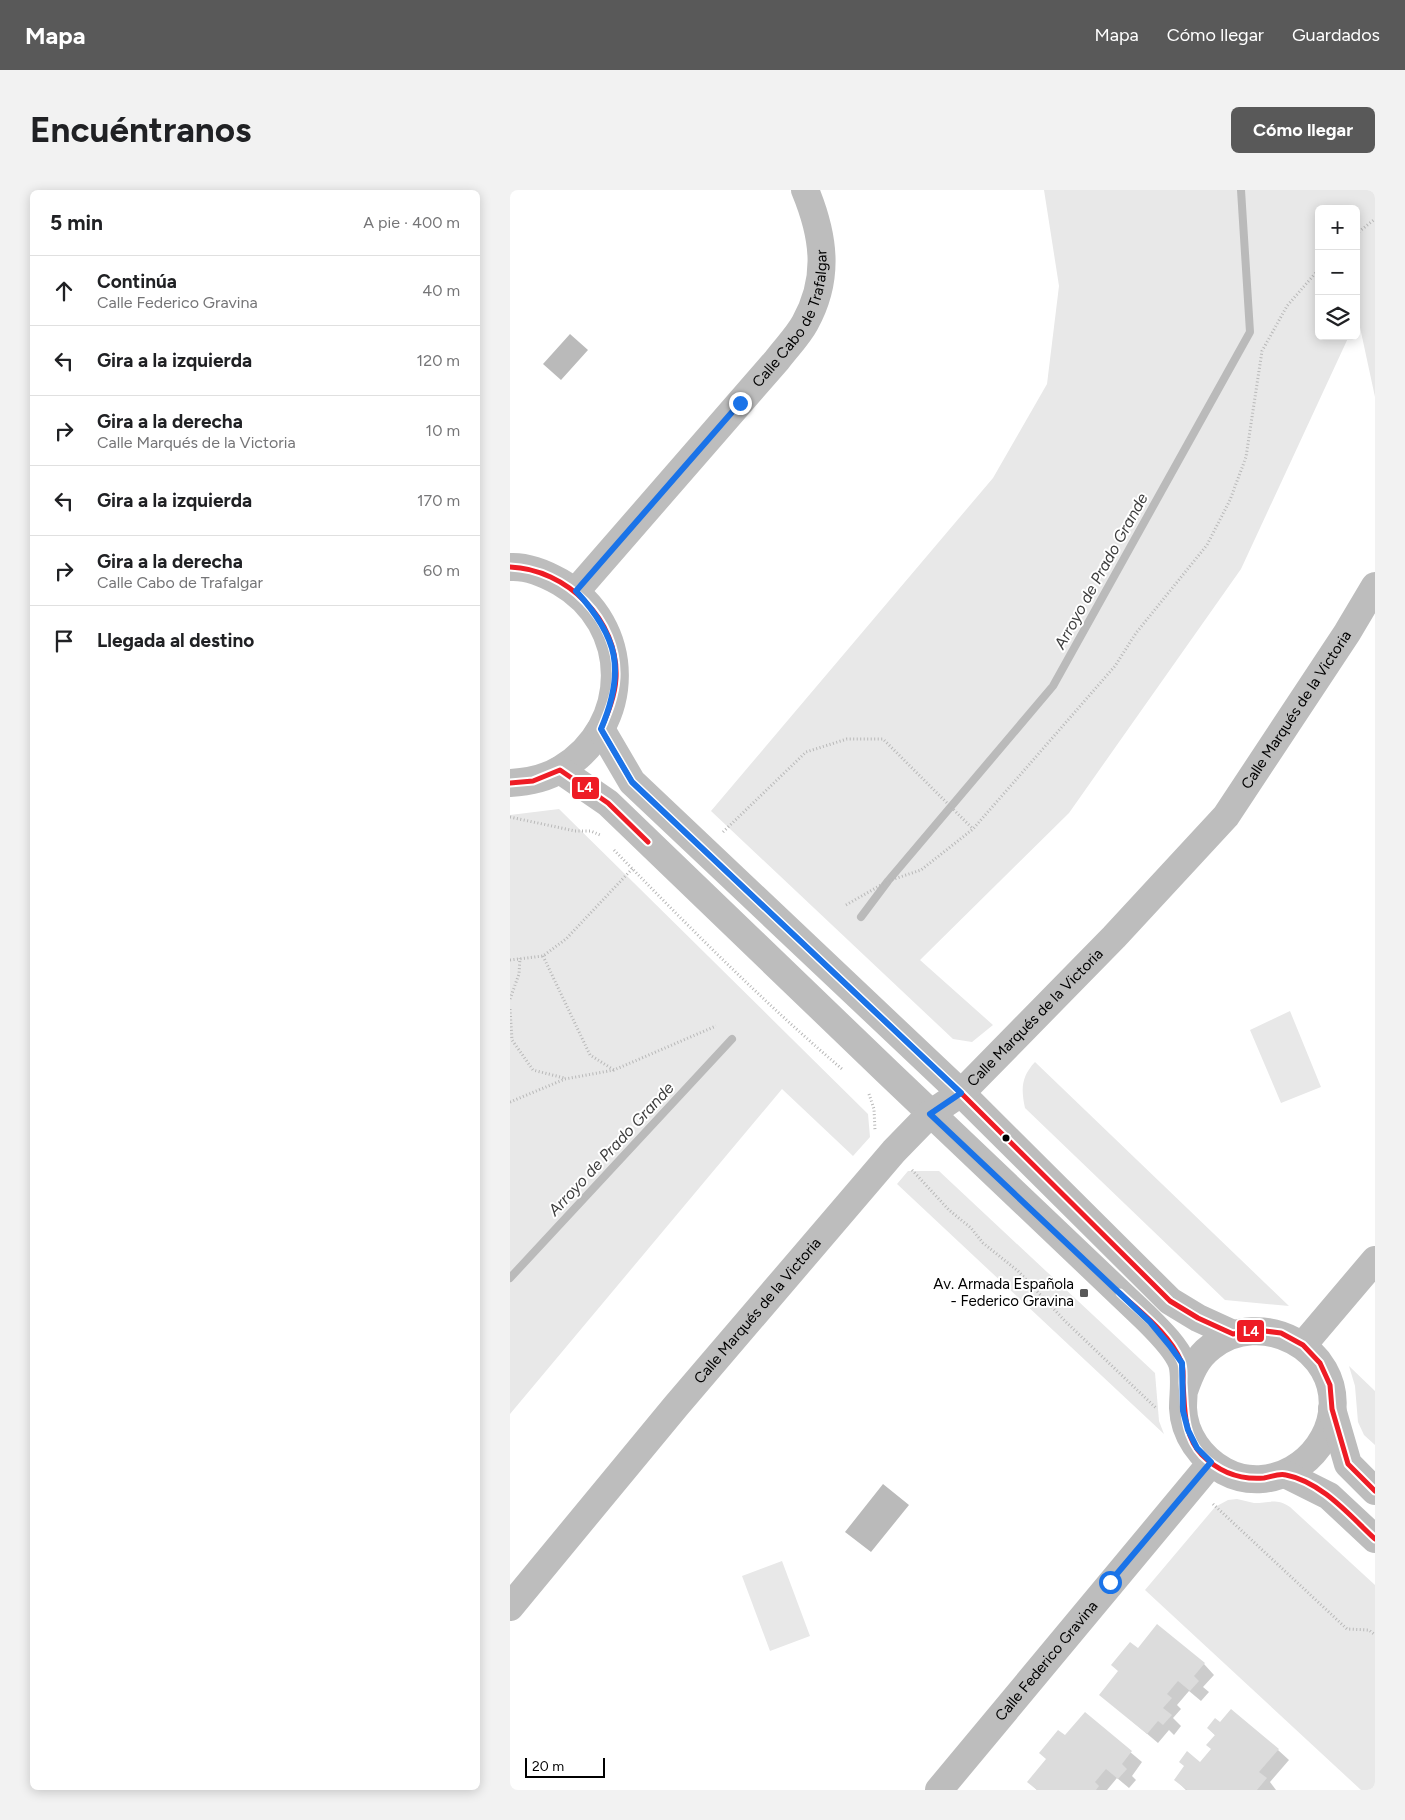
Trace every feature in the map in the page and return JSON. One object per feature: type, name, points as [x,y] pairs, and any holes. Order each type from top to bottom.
[{"type":"street","name":"Calle Cabo de Trafalgar","points":[[576,591],[777,360],[805,324],[818,293],[822,265],[821,238],[805,190]]},
{"type":"street","points":[[510,567],[547,574],[576,591],[597,614],[610,640],[616,671],[613,701],[601,729],[584,752],[560,770],[532,781],[510,783]]},
{"type":"street","name":"Calle Marqués de la Victoria","points":[[510,1607],[682,1399],[894,1151],[930,1114],[961,1093],[1114,937],[1226,816],[1347,633],[1375,586]]},
{"type":"street","points":[[601,729],[632,782],[961,1093],[1170,1301],[1198,1318],[1233,1334]]},
{"type":"street","points":[[560,770],[608,803],[930,1114],[1150,1322],[1182,1363],[1183,1411],[1188,1430],[1197,1448],[1211,1462],[1227,1473],[1246,1478],[1266,1478],[1285,1474],[1303,1464],[1318,1449],[1328,1430],[1332,1410]]},
{"type":"street","points":[[1303,1345],[1375,1260]]},
{"type":"street","points":[[1184,1391],[1193,1366],[1210,1347],[1233,1334],[1257,1330],[1281,1333],[1303,1345],[1320,1363],[1330,1385],[1332,1410],[1348,1464],[1375,1491]]},
{"type":"street","name":"Calle Federico Gravina","points":[[939,1790],[1211,1462]]},
{"type":"street","points":[[1285,1474],[1329,1496],[1375,1539]]},
{"type":"path","points":[[1360,231],[1375,219]]},
{"type":"path","points":[[846,905],[888,881],[921,870],[973,829],[1109,673],[1136,633],[1207,545],[1230,500],[1246,457],[1262,351],[1287,306],[1315,274]]},
{"type":"path","points":[[704,851],[806,752],[847,739],[883,739],[973,829]]},
{"type":"path","points":[[510,818],[575,831],[591,831],[606,841]]},
{"type":"path","points":[[510,960],[543,956],[566,939],[652,846]]},
{"type":"path","points":[[612,848],[723,961],[794,1029],[845,1072]]},
{"type":"path","points":[[543,956],[590,1055],[614,1070]]},
{"type":"path","points":[[510,999],[519,974],[520,958]]},
{"type":"path","points":[[510,1009],[512,1040],[533,1070],[565,1079]]},
{"type":"path","points":[[510,1102],[565,1079],[614,1070],[716,1026]]},
{"type":"path","points":[[864,1090],[870,1096],[876,1133]]},
{"type":"path","points":[[919,1177],[949,1210],[971,1228],[983,1243],[1018,1271],[1073,1328],[1159,1410]]},
{"type":"path","points":[[1215,1507],[1347,1629],[1370,1630],[1375,1635]]},
{"type":"shaded area","points":[[1044,190],[1375,190],[1375,397],[1360,327],[1360,205],[1315,205],[1315,340],[1347,340],[1241,569],[1069,813],[920,960],[993,1025],[972,1042],[953,1039],[711,811],[993,478],[1047,384],[1059,286]]},
{"type":"shaded area","points":[[570,334],[588,350],[561,380],[543,364]]},
{"type":"shaded area","points":[[559,809],[868,1114],[870,1137],[853,1156],[782,1089],[510,1414],[510,815]]},
{"type":"shaded area","points":[[1290,1011],[1321,1087],[1281,1103],[1250,1030]]},
{"type":"shaded area","points":[[1035,1062],[1289,1306],[1225,1300],[1025,1108],[1023,1084],[1027,1073]]},
{"type":"shaded area","points":[[908,1171],[939,1171],[1155,1373],[1159,1421],[1164,1434],[897,1184]]},
{"type":"shaded area","points":[[1349,1366],[1375,1391],[1375,1445],[1364,1435],[1358,1422],[1355,1386]]},
{"type":"shaded area","points":[[883,1484],[909,1505],[871,1552],[845,1532]]},
{"type":"shaded area","points":[[1237,1499],[1254,1503],[1276,1502],[1290,1507],[1375,1585],[1375,1790],[1361,1790],[1145,1590],[1215,1507],[1228,1500]]},
{"type":"shaded area","points":[[782,1561],[810,1636],[770,1651],[742,1576]]},
{"type":"building","points":[[1157,1624],[1205,1663],[1194,1676],[1199,1681],[1190,1691],[1178,1681],[1167,1694],[1172,1698],[1163,1708],[1172,1715],[1163,1725],[1158,1721],[1147,1734],[1099,1695],[1118,1671],[1111,1665],[1130,1642],[1138,1648]]},
{"type":"building","points":[[1231,1709],[1279,1749],[1259,1772],[1267,1778],[1257,1790],[1187,1790],[1174,1780],[1184,1766],[1179,1762],[1187,1751],[1200,1762],[1211,1749],[1206,1745],[1215,1735],[1207,1728],[1215,1718],[1220,1722]]},
{"type":"building","points":[[1085,1712],[1132,1751],[1122,1764],[1127,1769],[1118,1779],[1106,1769],[1095,1782],[1099,1786],[1096,1790],[1037,1790],[1027,1782],[1046,1759],[1039,1753],[1058,1730],[1065,1735]]},
{"type":"waterway","name":"Arroyo de Prado Grande","points":[[861,917],[888,881],[1053,686],[1250,332],[1241,190]]},
{"type":"waterway","name":"Arroyo de Prado Grande","points":[[510,1278],[732,1039]]},
{"type":"transit line","name":"L4","points":[[510,567],[531,570],[551,577],[569,588],[599,618],[609,636],[615,657],[616,678],[613,698],[601,729],[632,782],[961,1093],[1170,1301],[1198,1318],[1233,1334],[1257,1330],[1281,1333],[1303,1345],[1320,1363],[1330,1385],[1332,1409],[1348,1464],[1375,1491]]},
{"type":"transit line","name":"L4","points":[[510,783],[533,781],[560,770],[608,803],[648,842]]},
{"type":"transit line","name":"L4","points":[[1120,1293],[1162,1332],[1176,1351],[1183,1369],[1188,1430],[1191,1439],[1202,1455],[1215,1466],[1230,1474],[1247,1478],[1283,1475],[1312,1485],[1335,1501],[1375,1539]]},
{"type":"place","name":"Av. Armada Española - Federico Gravina","points":[[1084,1293]]},
{"type":"route","points":[[740,403],[576,591],[597,614],[610,640],[616,671],[613,701],[601,729],[632,782],[961,1093],[930,1114],[1150,1322],[1182,1363],[1183,1411],[1188,1430],[1197,1448],[1211,1462],[1110,1582]]}]
